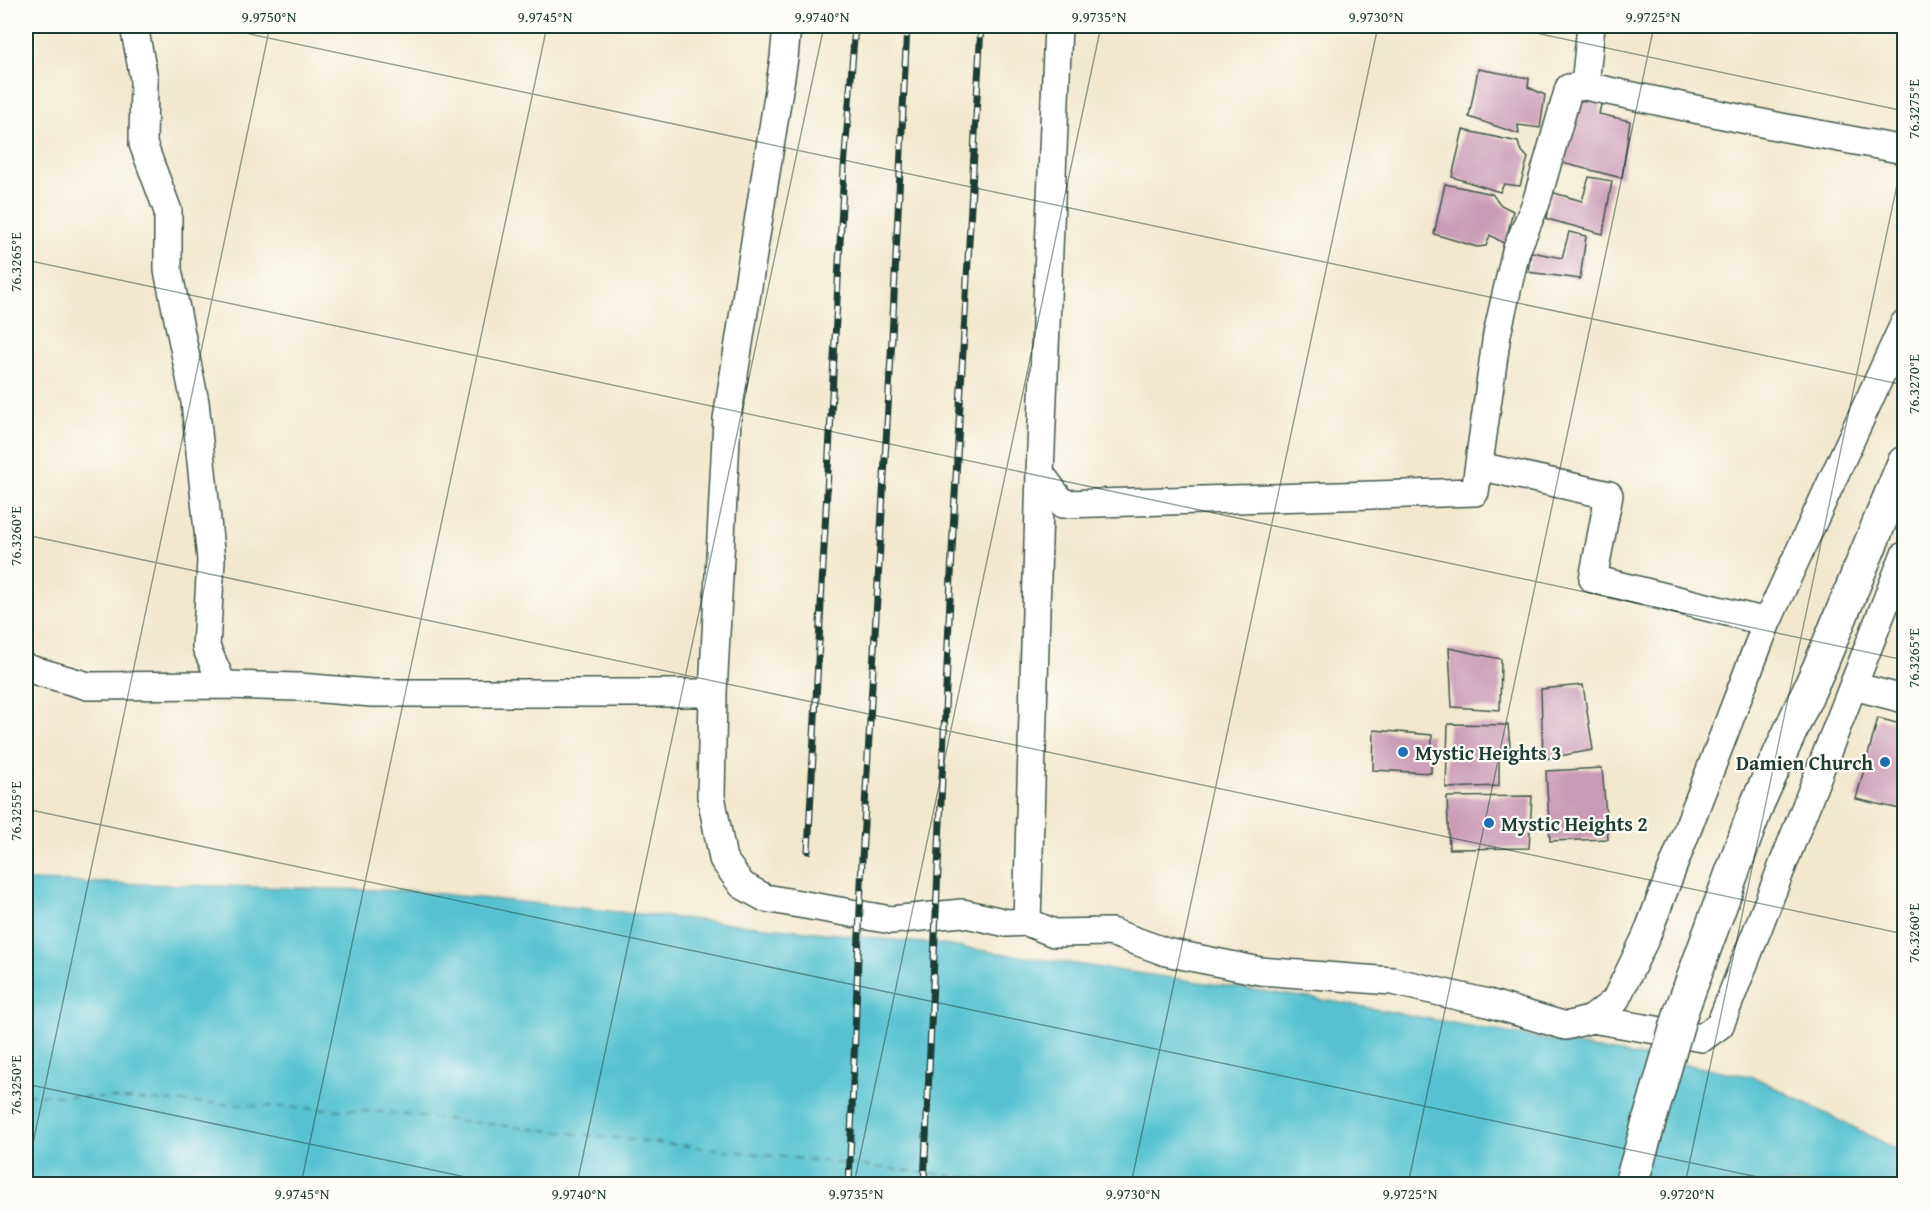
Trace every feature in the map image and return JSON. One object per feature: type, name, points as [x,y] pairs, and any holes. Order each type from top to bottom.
[{"type":"main road","points":[[1631,1185],[1681,1012],[1758,802],[1820,666],[1905,464]]},
{"type":"street","points":[[134,26],[144,79],[143,144],[168,211],[168,270],[195,402],[211,560],[206,647],[223,685]]},
{"type":"street","points":[[787,26],[784,58],[727,419],[711,796],[723,859],[742,885],[765,898],[891,920],[962,914],[1007,923],[1027,922],[1054,933],[1111,932],[1166,952],[1260,971],[1392,981],[1488,1003],[1566,1026],[1592,1019],[1615,1001],[1646,937],[1767,622],[1905,324]]},
{"type":"street","points":[[1027,922],[1040,473],[1058,26]]},
{"type":"street","points":[[1585,86],[1591,26]]},
{"type":"street","points":[[1040,473],[1063,504],[1475,492],[1497,334],[1516,251],[1536,203],[1569,88],[1585,86],[1781,128],[1905,150]]},
{"type":"street","points":[[1479,466],[1609,495],[1593,579],[1767,622]]},
{"type":"street","points":[[1592,1019],[1702,1038],[1720,1025],[1905,556]]},
{"type":"street","points":[[26,668],[88,686],[223,685],[299,687],[372,693],[714,693]]},
{"type":"street","points":[[1853,686],[1905,699]]},
{"type":"water","points":[[26,881],[411,891],[944,945],[1330,1001],[1754,1077],[1904,1153],[1904,1184],[26,1184]]},
{"type":"building","points":[[1478,69],[1529,78],[1528,87],[1545,95],[1540,128],[1518,125],[1519,134],[1469,117]]},
{"type":"building","points":[[1582,95],[1602,100],[1599,114],[1630,121],[1622,178],[1558,162]]},
{"type":"building","points":[[1463,130],[1518,142],[1520,149],[1528,158],[1520,186],[1504,184],[1500,192],[1452,177]]},
{"type":"building","points":[[1589,177],[1612,181],[1603,234],[1547,219],[1551,192],[1582,201]]},
{"type":"building","points":[[1445,184],[1492,194],[1501,205],[1513,211],[1505,244],[1490,235],[1486,246],[1477,247],[1434,234]]},
{"type":"building","points":[[1569,232],[1586,236],[1580,279],[1528,272],[1531,252],[1562,258]]},
{"type":"building","points":[[1449,648],[1501,659],[1500,710],[1452,707]]},
{"type":"building","points":[[1583,685],[1593,750],[1543,759],[1541,689]]},
{"type":"building","name":"Damien Church","points":[[1878,718],[1904,725],[1904,810],[1856,799]]},
{"type":"building","points":[[1448,724],[1508,725],[1511,756],[1499,758],[1499,786],[1446,788]]},
{"type":"building","name":"Mystic Heights 3","points":[[1374,730],[1432,735],[1431,773],[1373,770]]},
{"type":"building","points":[[1602,768],[1608,839],[1550,841],[1546,771]]},
{"type":"building","name":"Mystic Heights 2","points":[[1532,796],[1529,848],[1449,849],[1447,797]]},
{"type":"ferry route","points":[[26,1094],[382,1112],[1027,1184]]},
{"type":"railway","points":[[808,851],[844,168],[855,26]]},
{"type":"railway","points":[[849,1184],[862,859],[892,338],[907,26]]},
{"type":"railway","points":[[924,1184],[953,531],[981,26]]},
{"type":"place","name":"Mystic Heights 3","points":[[1403,752]]},
{"type":"place","name":"Damien Church","points":[[1885,762]]},
{"type":"place","name":"Mystic Heights 2","points":[[1489,823]]}]
